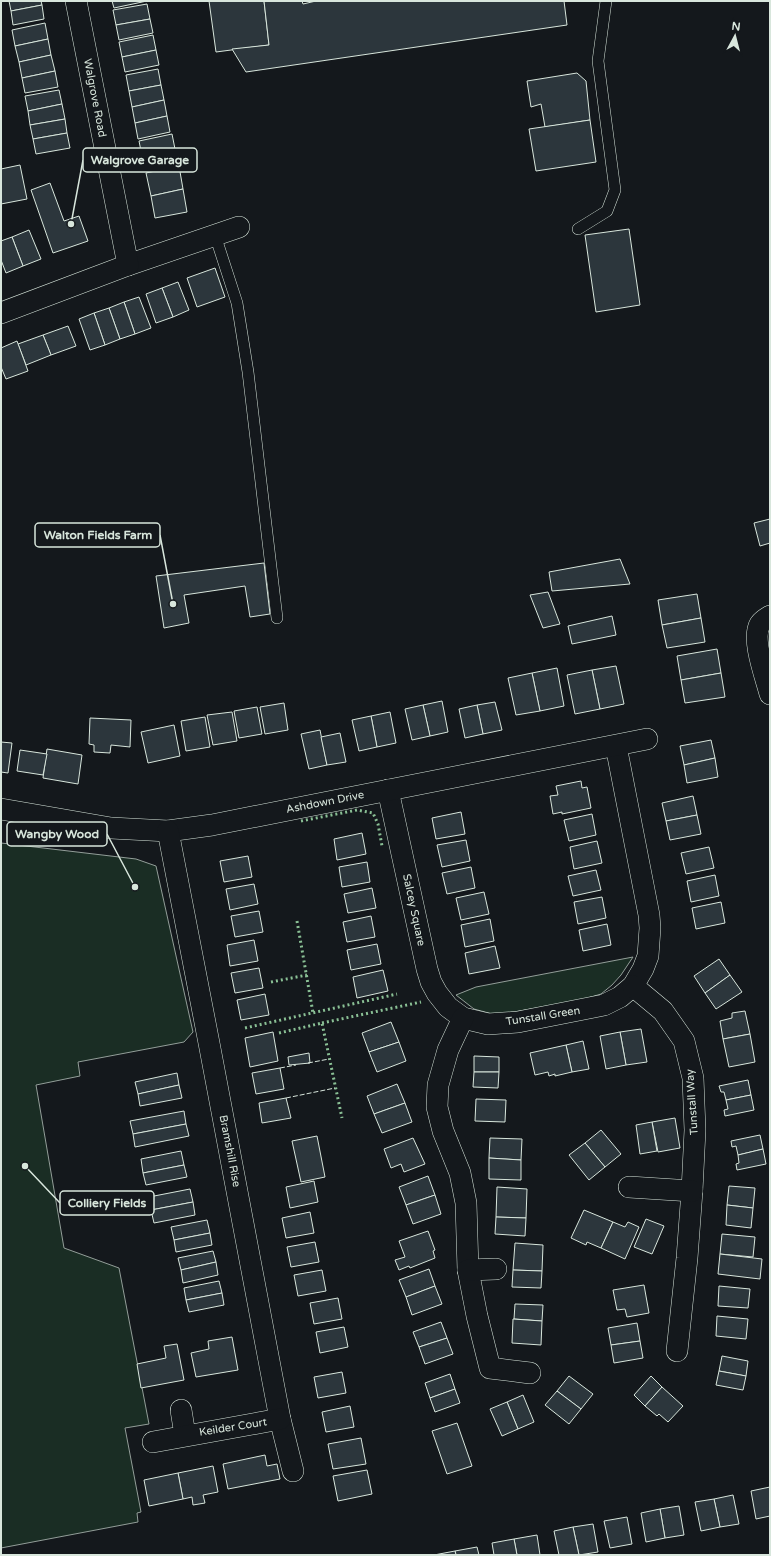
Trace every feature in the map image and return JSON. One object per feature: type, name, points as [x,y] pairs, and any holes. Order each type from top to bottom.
[{"type":"street","name":"Walgrove Road","points":[[76,1],[128,265]]},
{"type":"street","points":[[1,313],[128,265],[239,227]]},
{"type":"street","points":[[765,619],[757,635],[759,652],[770,694]]},
{"type":"street","name":"Ashdown Drive","points":[[1,809],[112,828],[168,831],[212,825],[647,740]]},
{"type":"street","name":"Tunstall Green","points":[[463,1018],[488,1024],[518,1022],[604,1005],[620,997],[632,986],[643,969],[648,956],[650,928],[649,914],[616,746]]},
{"type":"street","name":"Salcey Square","points":[[388,790],[431,982],[437,993],[448,1007],[463,1018]]},
{"type":"street","name":"Bramshill Rise","points":[[168,831],[280,1419],[293,1471]]},
{"type":"street","name":"Tunstall Way","points":[[632,986],[663,1011],[684,1041],[693,1078],[696,1130],[687,1258],[677,1352]]},
{"type":"street","points":[[463,1018],[448,1050],[438,1085],[437,1107],[443,1131],[460,1173],[466,1203],[468,1270],[477,1316],[490,1368],[530,1373]]},
{"type":"street","points":[[629,1187],[692,1191]]},
{"type":"street","points":[[468,1270],[496,1269]]},
{"type":"street","name":"Keilder Court","points":[[181,1410],[185,1435]]},
{"type":"street","name":"Keilder Court","points":[[153,1442],[280,1419]]},
{"type":"lane","points":[[578,229],[607,211],[615,190],[598,61],[606,1]]},
{"type":"lane","points":[[215,235],[237,303],[248,372],[277,618]]},
{"type":"green space","points":[[1,843],[136,859],[156,866],[193,1032],[184,1042],[78,1062],[80,1076],[36,1085],[64,1248],[119,1268],[149,1424],[125,1428],[141,1512],[137,1513],[138,1522],[1,1548]]},
{"type":"green space","points":[[633,957],[621,975],[601,994],[578,1001],[496,1015],[474,1009],[456,995],[476,987]]},
{"type":"building","points":[[9,1],[41,1],[42,5],[11,11]]},
{"type":"building","points":[[112,1],[147,1],[114,8]]},
{"type":"building","points":[[209,1],[264,1],[269,45],[216,52]]},
{"type":"building","points":[[264,1],[302,1],[303,4],[316,1],[564,1],[567,25],[246,72],[232,49],[269,45]]},
{"type":"building","points":[[147,4],[150,19],[116,25],[113,10]]},
{"type":"building","points":[[42,5],[44,19],[13,25],[11,11]]},
{"type":"building","points":[[150,19],[153,33],[119,40],[116,25]]},
{"type":"building","points":[[45,23],[48,39],[15,46],[12,30]]},
{"type":"building","points":[[153,35],[156,50],[122,57],[119,42]]},
{"type":"building","points":[[48,39],[51,55],[19,62],[15,46]]},
{"type":"building","points":[[156,50],[159,65],[125,72],[122,57]]},
{"type":"building","points":[[51,55],[55,71],[22,78],[19,62]]},
{"type":"building","points":[[158,69],[161,85],[129,91],[126,75]]},
{"type":"building","points":[[55,71],[58,87],[25,93],[22,78]]},
{"type":"building","points":[[577,73],[586,81],[590,120],[545,127],[541,104],[531,107],[527,81]]},
{"type":"building","points":[[161,85],[164,100],[132,107],[129,91]]},
{"type":"building","points":[[59,90],[62,104],[28,111],[25,96]]},
{"type":"building","points":[[164,100],[167,116],[135,123],[132,107]]},
{"type":"building","points":[[62,104],[65,119],[30,125],[28,111]]},
{"type":"building","points":[[167,116],[170,132],[138,139],[135,123]]},
{"type":"building","points":[[65,119],[67,133],[33,139],[30,125]]},
{"type":"building","points":[[590,120],[596,162],[536,171],[529,129]]},
{"type":"building","points":[[67,133],[70,148],[36,154],[33,139]]},
{"type":"building","points":[[172,134],[175,149],[142,156],[139,141]]},
{"type":"building","points":[[20,165],[27,199],[1,204],[1,169]]},
{"type":"building","points":[[179,166],[183,189],[151,196],[146,173]]},
{"type":"building","points":[[50,183],[64,221],[79,216],[88,241],[53,253],[31,190]]},
{"type":"building","points":[[183,189],[187,212],[155,218],[151,196]]},
{"type":"building","points":[[629,229],[640,305],[596,312],[585,235]]},
{"type":"building","points":[[29,230],[41,259],[23,266],[12,237]]},
{"type":"building","points":[[12,237],[23,266],[6,273],[1,260],[1,241]]},
{"type":"building","points":[[215,268],[225,297],[197,307],[187,278]]},
{"type":"building","points":[[178,282],[189,310],[173,317],[162,288]]},
{"type":"building","points":[[162,288],[173,317],[156,323],[146,294]]},
{"type":"building","points":[[139,297],[151,328],[135,334],[124,302]]},
{"type":"building","points":[[124,302],[135,334],[120,339],[109,308]]},
{"type":"building","points":[[109,308],[120,339],[105,345],[94,313]]},
{"type":"building","points":[[94,313],[105,345],[90,350],[79,319]]},
{"type":"building","points":[[68,326],[76,346],[51,355],[43,335]]},
{"type":"building","points":[[43,335],[51,355],[26,365],[18,344]]},
{"type":"building","points":[[17,341],[28,371],[6,379],[1,367],[1,348]]},
{"type":"building","points":[[770,519],[770,543],[760,546],[754,523]]},
{"type":"building","points":[[620,559],[630,584],[552,591],[549,572]]},
{"type":"building","points":[[264,563],[270,614],[250,617],[245,586],[184,595],[189,623],[164,628],[156,576]]},
{"type":"building","points":[[548,592],[560,624],[543,628],[530,595]]},
{"type":"building","points":[[697,594],[701,618],[662,625],[658,600]]},
{"type":"building","points":[[612,616],[616,635],[572,644],[568,626]]},
{"type":"building","points":[[701,618],[705,642],[667,648],[662,625]]},
{"type":"building","points":[[717,649],[721,673],[681,680],[677,656]]},
{"type":"building","points":[[616,666],[624,704],[600,709],[592,670]]},
{"type":"building","points":[[557,668],[564,706],[540,711],[532,673]]},
{"type":"building","points":[[592,670],[600,709],[575,714],[567,675]]},
{"type":"building","points":[[532,673],[540,711],[516,715],[508,678]]},
{"type":"building","points":[[721,673],[725,697],[685,703],[681,680]]},
{"type":"building","points":[[442,701],[448,732],[430,736],[423,705]]},
{"type":"building","points":[[495,702],[502,730],[483,734],[477,705]]},
{"type":"building","points":[[284,703],[288,730],[265,734],[260,707]]},
{"type":"building","points":[[423,705],[430,736],[412,740],[405,709]]},
{"type":"building","points":[[477,705],[483,734],[465,738],[459,709]]},
{"type":"building","points":[[257,707],[262,734],[239,738],[234,711]]},
{"type":"building","points":[[232,712],[237,741],[213,745],[207,715]]},
{"type":"building","points":[[390,712],[396,743],[377,747],[371,716]]},
{"type":"building","points":[[371,716],[377,747],[359,751],[352,720]]},
{"type":"building","points":[[205,717],[210,747],[186,751],[181,721]]},
{"type":"building","points":[[90,718],[131,720],[130,747],[111,745],[110,753],[94,752],[94,745],[89,744]]},
{"type":"building","points":[[174,725],[180,756],[148,763],[141,732]]},
{"type":"building","points":[[320,730],[327,765],[309,769],[301,734]]},
{"type":"building","points":[[340,733],[346,762],[327,765],[321,737]]},
{"type":"building","points":[[711,740],[715,758],[684,765],[680,746]]},
{"type":"building","points":[[1,742],[12,743],[8,773],[1,772]]},
{"type":"building","points":[[47,749],[82,755],[78,784],[43,778]]},
{"type":"building","points":[[20,750],[47,754],[43,775],[17,771]]},
{"type":"building","points":[[715,758],[718,777],[687,783],[684,765]]},
{"type":"building","points":[[581,781],[582,788],[587,787],[591,808],[562,814],[562,812],[553,814],[550,796],[558,795],[556,786]]},
{"type":"building","points":[[693,796],[697,815],[666,821],[662,803]]},
{"type":"building","points":[[461,812],[465,834],[436,839],[432,818]]},
{"type":"building","points":[[592,814],[596,835],[569,841],[564,820]]},
{"type":"building","points":[[697,815],[701,834],[670,840],[666,821]]},
{"type":"building","points":[[362,833],[366,854],[337,860],[334,839]]},
{"type":"building","points":[[466,840],[470,861],[442,867],[437,845]]},
{"type":"building","points":[[597,841],[602,863],[574,869],[570,847]]},
{"type":"building","points":[[709,847],[714,868],[686,874],[681,853]]},
{"type":"building","points":[[248,856],[252,877],[224,882],[220,861]]},
{"type":"building","points":[[367,862],[370,882],[342,887],[339,867]]},
{"type":"building","points":[[471,867],[475,888],[447,894],[442,873]]},
{"type":"building","points":[[596,870],[601,890],[573,896],[568,876]]},
{"type":"building","points":[[715,875],[719,896],[691,902],[687,881]]},
{"type":"building","points":[[254,884],[258,904],[230,910],[226,889]]},
{"type":"building","points":[[372,888],[376,908],[348,913],[344,894]]},
{"type":"building","points":[[484,892],[489,914],[461,920],[456,898]]},
{"type":"building","points":[[602,897],[606,918],[578,924],[574,902]]},
{"type":"building","points":[[721,902],[725,923],[696,929],[692,908]]},
{"type":"building","points":[[259,911],[263,932],[235,937],[231,916]]},
{"type":"building","points":[[371,916],[375,937],[347,942],[343,922]]},
{"type":"building","points":[[490,919],[494,941],[465,947],[461,925]]},
{"type":"building","points":[[607,924],[611,945],[583,951],[579,930]]},
{"type":"building","points":[[254,940],[258,961],[230,966],[227,945]]},
{"type":"building","points":[[377,944],[381,964],[351,970],[347,950]]},
{"type":"building","points":[[495,946],[500,968],[469,974],[465,953]]},
{"type":"building","points":[[719,959],[730,975],[705,993],[694,976]]},
{"type":"building","points":[[259,968],[263,988],[235,993],[231,973]]},
{"type":"building","points":[[383,970],[388,991],[357,998],[353,977]]},
{"type":"building","points":[[730,975],[742,992],[716,1009],[705,993]]},
{"type":"building","points":[[265,994],[269,1015],[241,1020],[237,1000]]},
{"type":"building","points":[[745,1011],[750,1034],[723,1039],[720,1021],[732,1018],[732,1013]]},
{"type":"building","points":[[391,1022],[399,1042],[369,1052],[362,1033]]},
{"type":"building","points":[[641,1029],[647,1062],[626,1065],[620,1032]]},
{"type":"building","points":[[273,1032],[278,1061],[250,1067],[245,1038]]},
{"type":"building","points":[[620,1032],[626,1065],[606,1069],[600,1036]]},
{"type":"building","points":[[750,1034],[755,1062],[729,1067],[723,1039]]},
{"type":"building","points":[[583,1041],[589,1069],[572,1072],[566,1045]]},
{"type":"building","points":[[399,1042],[406,1061],[377,1072],[369,1052]]},
{"type":"building","points":[[566,1045],[572,1072],[555,1076],[555,1074],[549,1076],[548,1072],[535,1075],[530,1053]]},
{"type":"building","points":[[309,1053],[310,1063],[289,1065],[288,1057]]},
{"type":"building","points":[[474,1056],[499,1057],[499,1072],[474,1072]]},
{"type":"building","points":[[280,1068],[284,1089],[256,1094],[252,1073]]},
{"type":"building","points":[[474,1072],[499,1072],[498,1088],[473,1087]]},
{"type":"building","points":[[177,1073],[179,1085],[138,1094],[135,1082]]},
{"type":"building","points":[[748,1080],[751,1095],[726,1100],[724,1092],[721,1092],[719,1086]]},
{"type":"building","points":[[397,1084],[405,1103],[374,1114],[367,1096]]},
{"type":"building","points":[[179,1085],[182,1098],[140,1106],[138,1094]]},
{"type":"building","points":[[751,1095],[754,1110],[725,1116],[724,1110],[728,1109],[726,1100]]},
{"type":"building","points":[[286,1098],[291,1118],[262,1123],[259,1103]]},
{"type":"building","points":[[476,1099],[506,1100],[505,1122],[475,1121]]},
{"type":"building","points":[[405,1103],[412,1122],[382,1133],[374,1114]]},
{"type":"building","points":[[184,1111],[186,1124],[133,1134],[130,1121]]},
{"type":"building","points":[[675,1118],[680,1148],[658,1152],[652,1122]]},
{"type":"building","points":[[652,1122],[657,1151],[640,1154],[636,1125]]},
{"type":"building","points":[[186,1124],[189,1136],[135,1147],[133,1134]]},
{"type":"building","points":[[601,1130],[621,1154],[605,1167],[585,1143]]},
{"type":"building","points":[[760,1135],[763,1149],[738,1155],[736,1146],[732,1147],[731,1141]]},
{"type":"building","points":[[317,1136],[325,1177],[301,1182],[292,1141]]},
{"type":"building","points":[[413,1138],[425,1164],[404,1172],[401,1164],[391,1168],[384,1149]]},
{"type":"building","points":[[490,1138],[522,1139],[521,1160],[489,1158]]},
{"type":"building","points":[[585,1143],[605,1167],[589,1180],[569,1155]]},
{"type":"building","points":[[763,1149],[766,1164],[737,1170],[736,1164],[739,1163],[738,1155]]},
{"type":"building","points":[[181,1151],[184,1165],[143,1173],[141,1159]]},
{"type":"building","points":[[489,1158],[521,1160],[521,1180],[489,1179]]},
{"type":"building","points":[[184,1165],[187,1177],[146,1185],[143,1173]]},
{"type":"building","points":[[428,1176],[435,1195],[406,1205],[399,1187]]},
{"type":"building","points":[[314,1181],[318,1202],[290,1208],[286,1187]]},
{"type":"building","points":[[729,1186],[755,1188],[753,1208],[727,1205]]},
{"type":"building","points":[[497,1187],[527,1189],[526,1218],[496,1217]]},
{"type":"building","points":[[190,1189],[193,1202],[151,1210],[149,1197]]},
{"type":"building","points":[[435,1195],[441,1214],[413,1224],[406,1205]]},
{"type":"building","points":[[193,1202],[195,1215],[154,1223],[151,1210]]},
{"type":"building","points":[[727,1205],[753,1208],[751,1228],[726,1225]]},
{"type":"building","points":[[584,1210],[613,1222],[601,1248],[587,1242],[586,1245],[571,1238]]},
{"type":"building","points":[[310,1212],[314,1233],[286,1238],[282,1218]]},
{"type":"building","points":[[496,1217],[526,1218],[525,1236],[495,1234]]},
{"type":"building","points":[[646,1219],[664,1226],[652,1254],[634,1247]]},
{"type":"building","points":[[207,1220],[210,1233],[174,1240],[171,1227]]},
{"type":"building","points":[[613,1222],[625,1227],[628,1222],[639,1227],[625,1259],[601,1248]]},
{"type":"building","points":[[428,1231],[435,1250],[433,1251],[435,1258],[410,1268],[409,1266],[399,1270],[395,1260],[405,1257],[399,1241]]},
{"type":"building","points":[[210,1233],[212,1245],[176,1252],[174,1240]]},
{"type":"building","points":[[722,1234],[755,1237],[753,1257],[720,1254]]},
{"type":"building","points":[[315,1242],[319,1262],[291,1267],[287,1247]]},
{"type":"building","points":[[515,1243],[543,1245],[542,1271],[513,1270]]},
{"type":"building","points":[[213,1251],[216,1262],[181,1270],[178,1258]]},
{"type":"building","points":[[720,1254],[762,1259],[760,1279],[718,1274]]},
{"type":"building","points":[[216,1262],[218,1275],[183,1283],[181,1270]]},
{"type":"building","points":[[429,1269],[435,1286],[406,1297],[399,1280]]},
{"type":"building","points":[[322,1270],[326,1291],[298,1296],[294,1275]]},
{"type":"building","points":[[513,1270],[542,1271],[541,1288],[512,1287]]},
{"type":"building","points":[[219,1281],[222,1293],[186,1300],[184,1288]]},
{"type":"building","points":[[644,1285],[649,1313],[627,1317],[625,1309],[617,1310],[613,1290]]},
{"type":"building","points":[[435,1286],[442,1304],[412,1315],[406,1297]]},
{"type":"building","points":[[719,1286],[750,1289],[748,1308],[718,1306]]},
{"type":"building","points":[[222,1293],[224,1305],[189,1312],[186,1300]]},
{"type":"building","points":[[338,1298],[342,1319],[314,1324],[310,1303]]},
{"type":"building","points":[[515,1304],[543,1305],[542,1321],[514,1319]]},
{"type":"building","points":[[717,1316],[748,1319],[746,1339],[716,1336]]},
{"type":"building","points":[[513,1319],[542,1321],[541,1345],[512,1343]]},
{"type":"building","points":[[441,1322],[447,1338],[419,1347],[413,1332]]},
{"type":"building","points":[[637,1323],[640,1341],[611,1345],[608,1328]]},
{"type":"building","points":[[344,1327],[348,1347],[320,1353],[316,1332]]},
{"type":"building","points":[[232,1337],[238,1370],[196,1377],[191,1353],[209,1349],[208,1341]]},
{"type":"building","points":[[447,1338],[453,1354],[425,1364],[419,1347]]},
{"type":"building","points":[[640,1341],[643,1358],[614,1363],[611,1345]]},
{"type":"building","points":[[177,1344],[184,1380],[141,1388],[137,1364],[166,1358],[164,1346]]},
{"type":"building","points":[[722,1356],[748,1361],[746,1376],[719,1371]]},
{"type":"building","points":[[719,1371],[746,1376],[743,1390],[716,1385]]},
{"type":"building","points":[[342,1372],[346,1393],[318,1398],[314,1377]]},
{"type":"building","points":[[450,1374],[455,1389],[430,1398],[425,1383]]},
{"type":"building","points":[[569,1376],[593,1394],[581,1409],[557,1391]]},
{"type":"building","points":[[651,1376],[662,1387],[645,1406],[634,1395]]},
{"type":"building","points":[[662,1387],[683,1406],[668,1422],[659,1414],[657,1416],[645,1406]]},
{"type":"building","points":[[455,1389],[460,1403],[435,1412],[430,1398]]},
{"type":"building","points":[[557,1391],[581,1409],[569,1424],[545,1405]]},
{"type":"building","points":[[523,1395],[534,1422],[518,1429],[507,1402]]},
{"type":"building","points":[[507,1402],[518,1429],[502,1436],[490,1409]]},
{"type":"building","points":[[350,1406],[354,1427],[326,1432],[322,1412]]},
{"type":"building","points":[[457,1423],[472,1466],[447,1474],[432,1431]]},
{"type":"building","points":[[361,1438],[366,1464],[333,1469],[328,1444]]},
{"type":"building","points":[[265,1455],[267,1466],[277,1464],[280,1479],[228,1489],[223,1464]]},
{"type":"building","points":[[213,1466],[218,1492],[203,1495],[205,1503],[193,1505],[192,1497],[183,1499],[178,1473]]},
{"type":"building","points":[[367,1470],[372,1494],[338,1501],[333,1476]]},
{"type":"building","points":[[178,1473],[183,1499],[149,1506],[144,1480]]},
{"type":"building","points":[[770,1487],[770,1516],[756,1519],[751,1491]]},
{"type":"building","points":[[733,1495],[739,1524],[720,1527],[714,1499]]},
{"type":"building","points":[[714,1499],[720,1527],[701,1531],[695,1502]]},
{"type":"building","points":[[679,1506],[684,1535],[665,1538],[660,1509]]},
{"type":"building","points":[[660,1509],[665,1538],[646,1542],[641,1513]]},
{"type":"building","points":[[627,1517],[632,1544],[610,1548],[604,1521]]},
{"type":"building","points":[[593,1524],[598,1552],[579,1555],[573,1527]]},
{"type":"building","points":[[573,1527],[579,1555],[559,1555],[554,1531]]},
{"type":"building","points":[[537,1535],[540,1555],[517,1555],[514,1539]]},
{"type":"building","points":[[514,1539],[517,1555],[494,1555],[492,1543]]},
{"type":"building","points":[[477,1547],[479,1555],[456,1555],[455,1551]]},
{"type":"building","points":[[455,1551],[456,1555],[434,1555]]},
{"type":"hedge","points":[[301,821],[357,810],[373,813],[378,824],[382,846]]},
{"type":"hedge","points":[[297,921],[313,1013]]},
{"type":"hedge","points":[[271,982],[307,975]]},
{"type":"hedge","points":[[245,1028],[397,994]]},
{"type":"hedge","points":[[322,1023],[421,1002]]},
{"type":"hedge","points":[[279,1033],[322,1023],[342,1118]]},
{"type":"fence","points":[[308,1063],[329,1059]]},
{"type":"fence","points":[[280,1068],[296,1065]]},
{"type":"fence","points":[[286,1098],[335,1088]]},
{"type":"place","name":"Walgrove Garage","points":[[71,224]]},
{"type":"place","name":"Walton Fields Farm","points":[[173,604]]},
{"type":"place","name":"Wangby Wood","points":[[135,887]]},
{"type":"place","name":"Colliery Fields","points":[[25,1166]]}]
